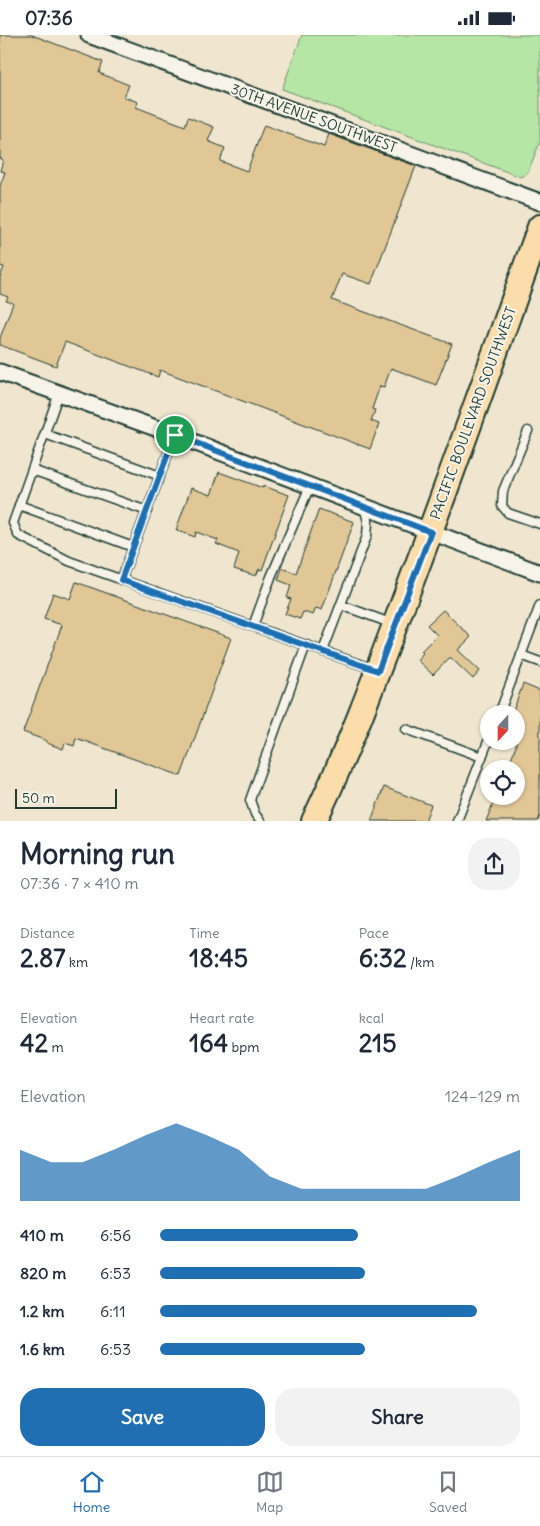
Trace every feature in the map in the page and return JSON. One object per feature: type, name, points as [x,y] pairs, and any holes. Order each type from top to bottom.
[{"type":"main road","name":"PACIFIC BOULEVARD SOUTHWEST","points":[[314,821],[329,790],[378,671],[431,532],[540,227]]},
{"type":"street","name":"30TH AVENUE SOUTHWEST","points":[[89,35],[540,202]]},
{"type":"street","points":[[0,372],[175,435],[540,573]]},
{"type":"lane","points":[[60,393],[13,523],[18,535],[69,561],[378,671]]},
{"type":"lane","points":[[528,431],[503,491],[502,506],[508,513],[540,524]]},
{"type":"lane","points":[[45,434],[160,476]]},
{"type":"lane","points":[[121,580],[175,435]]},
{"type":"lane","points":[[32,470],[147,511]]},
{"type":"lane","points":[[253,626],[271,577],[310,486]]},
{"type":"lane","points":[[20,505],[133,547]]},
{"type":"lane","points":[[323,651],[367,536],[368,522],[364,506]]},
{"type":"lane","points":[[341,605],[395,625]]},
{"type":"lane","points":[[502,705],[540,605]]},
{"type":"lane","points":[[260,821],[255,814],[250,800],[306,645]]},
{"type":"lane","points":[[521,655],[540,662]]},
{"type":"lane","points":[[406,729],[482,757]]},
{"type":"lane","points":[[457,821],[485,750]]},
{"type":"green space","points":[[302,35],[540,35],[540,141],[528,172],[521,177],[282,89]]},
{"type":"building","points":[[0,35],[32,35],[103,62],[99,73],[129,85],[124,97],[138,102],[136,107],[185,126],[188,117],[214,127],[208,141],[225,148],[220,161],[247,171],[264,125],[324,147],[329,134],[416,166],[371,284],[342,274],[332,300],[452,344],[436,385],[391,368],[384,387],[380,386],[372,409],[375,410],[371,421],[379,424],[370,449],[160,370],[158,377],[65,342],[56,366],[0,345],[0,338],[13,303],[6,301],[8,297],[0,294],[0,277],[4,267],[0,266],[0,186],[5,172],[0,171],[3,160],[0,158]]},
{"type":"building","points":[[219,472],[289,495],[262,570],[259,569],[256,576],[234,569],[239,553],[216,544],[218,540],[196,532],[195,537],[176,530],[191,488],[211,495]]},
{"type":"building","points":[[319,509],[354,522],[322,610],[316,608],[313,615],[303,612],[300,619],[285,614],[291,599],[287,598],[291,585],[278,580],[282,568],[296,573]]},
{"type":"building","points":[[76,582],[231,638],[181,776],[76,738],[74,746],[65,743],[63,749],[23,732],[62,625],[44,619],[53,593],[70,599]]},
{"type":"building","points":[[443,610],[471,637],[458,650],[480,671],[473,679],[450,657],[433,675],[417,660],[423,653],[421,651],[437,635],[427,625]]},
{"type":"building","points":[[523,684],[540,691],[540,816],[538,821],[486,821],[492,805],[525,805],[525,760],[511,760],[514,750],[525,750],[525,705],[515,705]]},
{"type":"building","points":[[384,787],[431,805],[425,821],[371,821]]},
{"type":"route","points":[[175,435],[431,532],[378,671],[121,580],[175,435]]}]
